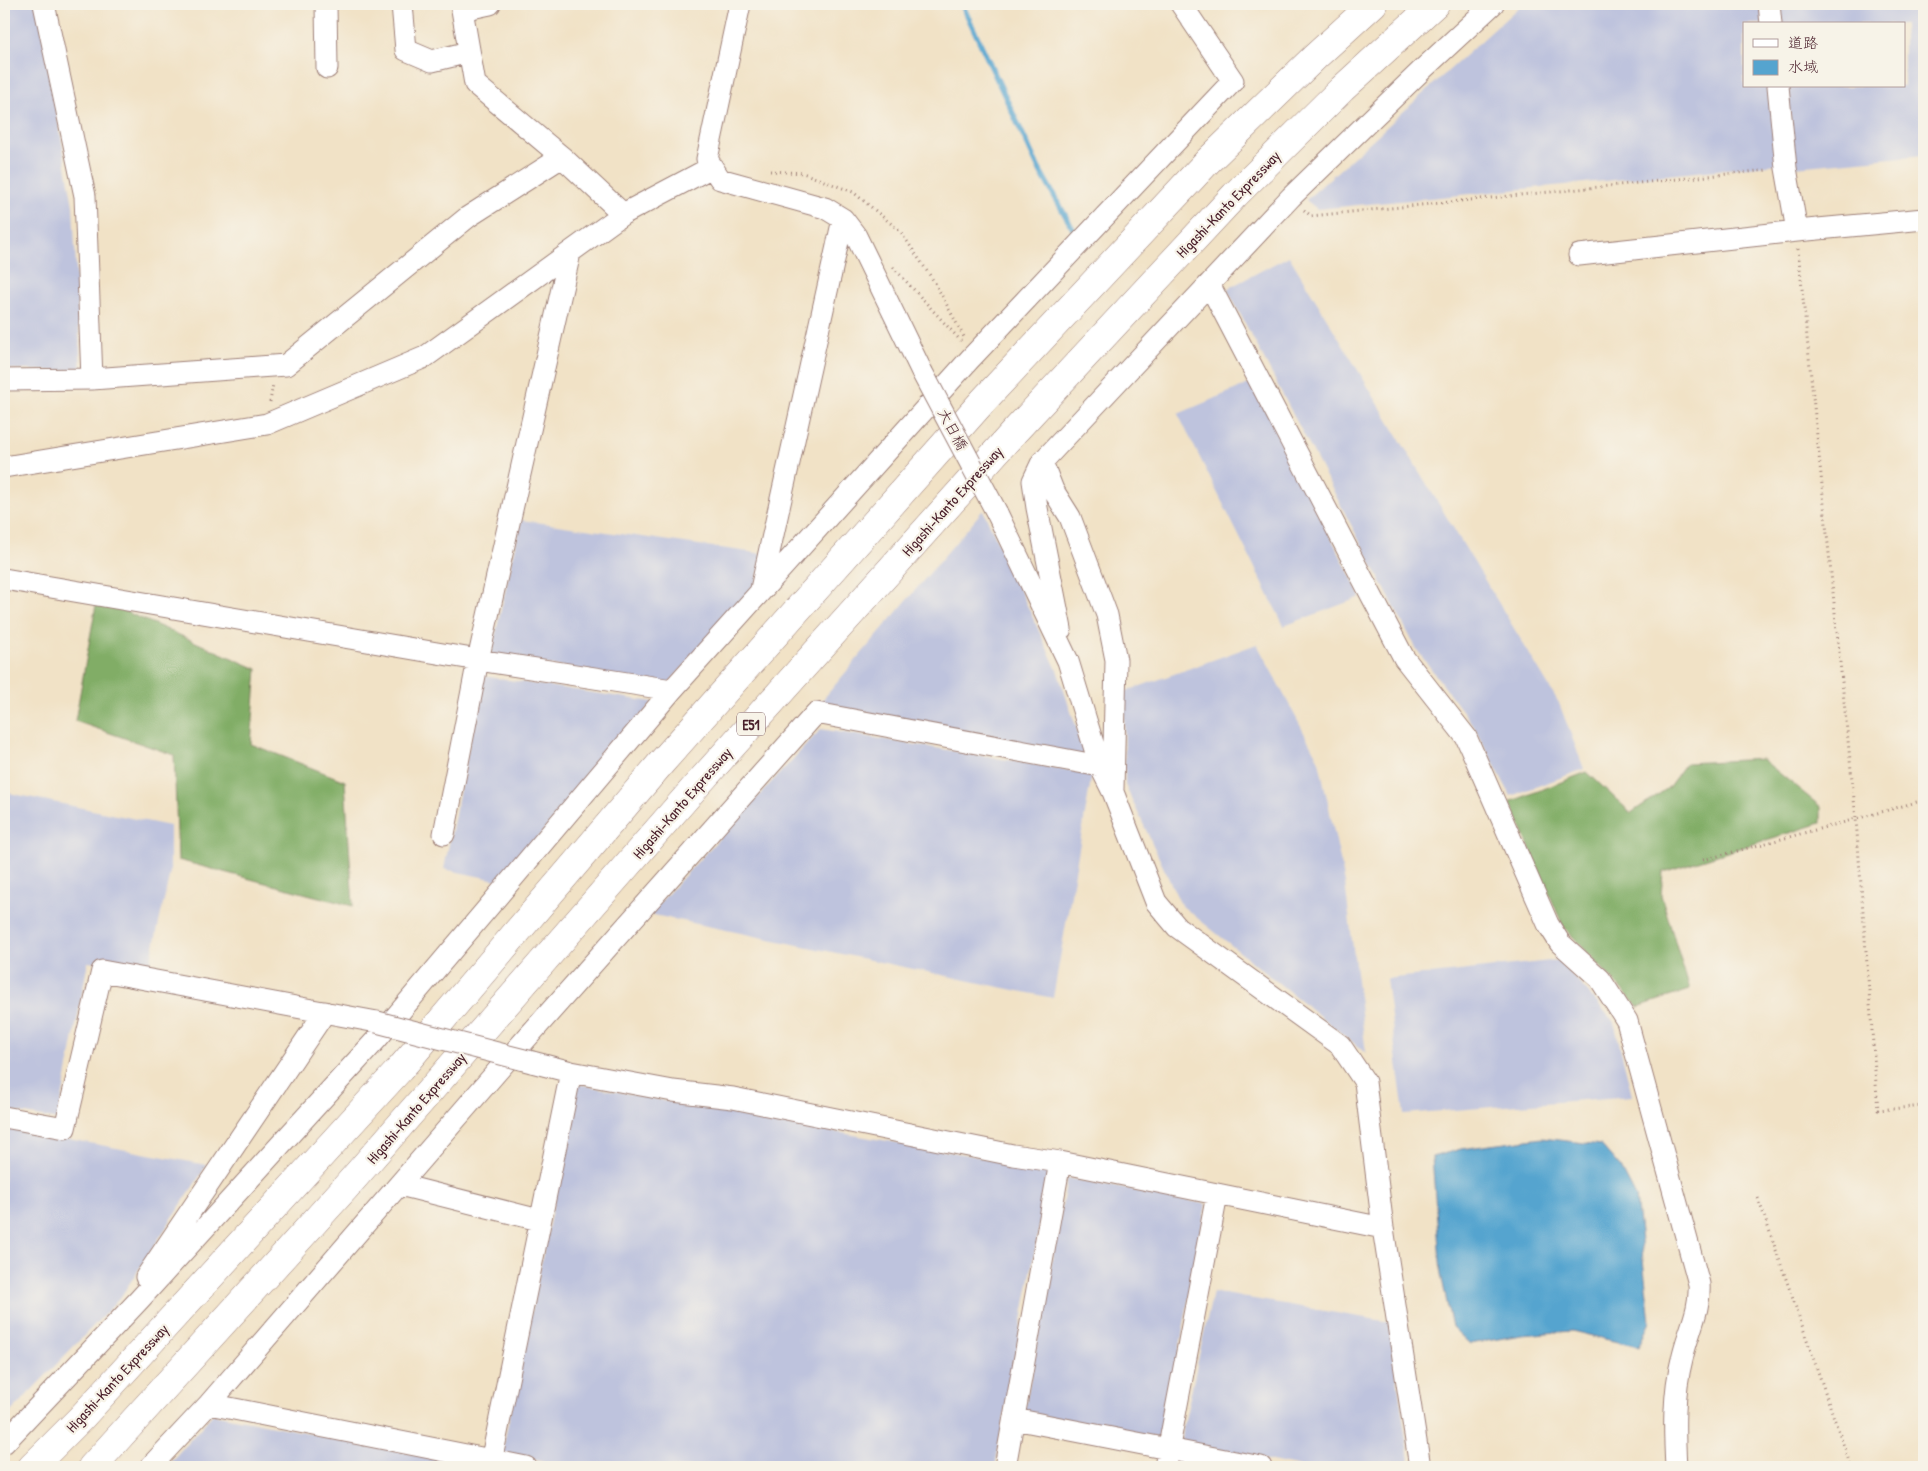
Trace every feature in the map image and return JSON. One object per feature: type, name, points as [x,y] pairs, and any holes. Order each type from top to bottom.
[{"type":"highway","name":"Higashi-Kanto Expressway","points":[[32,1467],[81,1418],[400,1069],[662,762],[983,401],[1208,161],[1315,57],[1373,4]]},
{"type":"highway","name":"Higashi-Kanto Expressway","points":[[92,1467],[346,1187],[698,784],[1014,432],[1235,195],[1342,89],[1436,4]]},
{"type":"street","points":[[44,4],[85,196],[92,379]]},
{"type":"street","points":[[326,4],[328,68]]},
{"type":"street","points":[[402,4],[406,50],[432,62],[469,52]]},
{"type":"street","points":[[490,4],[461,7],[475,84],[562,156],[623,214]]},
{"type":"street","points":[[740,4],[707,159],[720,179],[825,208],[844,219],[760,592]]},
{"type":"street","points":[[4,1443],[139,1300],[376,1040],[672,690],[974,354],[1233,80],[1182,4]]},
{"type":"street","points":[[1420,1467],[1382,1228],[1365,1082],[1340,1045],[1177,926],[1156,902],[1113,792],[1100,766],[1068,662],[1033,481],[1042,462],[1291,197],[1493,4]]},
{"type":"street","points":[[1769,4],[1771,22]]},
{"type":"street","points":[[1778,88],[1786,168],[1796,231]]},
{"type":"street","points":[[4,380],[92,379],[286,365],[468,217],[562,156]]},
{"type":"street","points":[[4,467],[267,424],[425,357],[623,214],[712,167]]},
{"type":"street","name":"大日橋","points":[[844,219],[856,236],[922,372],[997,513],[1068,662]]},
{"type":"street","points":[[1579,255],[1924,219]]},
{"type":"street","points":[[444,834],[478,660],[570,253]]},
{"type":"street","points":[[1209,284],[1404,658],[1466,738],[1548,924],[1560,943],[1600,979],[1627,1021],[1699,1284],[1700,1298],[1681,1360],[1674,1421],[1676,1467]]},
{"type":"street","points":[[1042,462],[1054,490],[1070,517],[1107,614],[1116,660],[1113,792]]},
{"type":"street","points":[[4,578],[478,660],[672,690]]},
{"type":"street","points":[[150,1467],[208,1404],[816,713],[1100,766]]},
{"type":"street","points":[[4,1117],[65,1128],[102,971],[377,1022],[570,1072],[674,1091],[733,1098],[1382,1228]]},
{"type":"street","points":[[139,1300],[145,1278],[325,1012]]},
{"type":"street","points":[[491,1464],[570,1072]]},
{"type":"street","points":[[1005,1467],[1060,1162]]},
{"type":"street","points":[[400,1185],[539,1220]]},
{"type":"street","points":[[1167,1458],[1217,1195]]},
{"type":"street","points":[[208,1404],[491,1464],[526,1467]]},
{"type":"street","points":[[1014,1419],[1167,1458],[1262,1467]]},
{"type":"path","points":[[1291,197],[1311,216],[1786,168]]},
{"type":"path","points":[[1796,231],[1856,819],[1878,1110],[1924,1106]]},
{"type":"path","points":[[890,264],[974,354]]},
{"type":"path","points":[[267,424],[276,366]]},
{"type":"path","points":[[1703,860],[1924,800]]},
{"type":"path","points":[[1758,1198],[1851,1467]]},
{"type":"shaded area","points":[[38,4],[73,206],[81,372],[4,369],[4,5]]},
{"type":"shaded area","points":[[1522,4],[1762,4],[1764,22],[1743,22],[1743,88],[1770,88],[1778,164],[1317,209],[1306,200]]},
{"type":"shaded area","points":[[1778,4],[1924,4],[1924,155],[1795,167],[1786,88],[1906,88],[1906,22],[1780,22]]},
{"type":"shaded area","points":[[1289,256],[1559,703],[1584,769],[1511,796],[1473,725],[1417,650],[1227,289]]},
{"type":"shaded area","points":[[1253,382],[1361,597],[1284,626],[1178,414]]},
{"type":"shaded area","points":[[983,510],[1057,670],[1086,756],[819,704]]},
{"type":"shaded area","points":[[521,520],[763,554],[755,589],[667,685],[491,655]]},
{"type":"shaded area","points":[[1257,644],[1319,761],[1345,883],[1366,1053],[1181,905],[1125,785],[1124,692]]},
{"type":"shaded area","points":[[483,676],[653,702],[501,881],[444,869]]},
{"type":"shaded area","points":[[821,729],[1092,774],[1053,998],[649,914]]},
{"type":"shaded area","points":[[4,792],[170,826],[170,872],[149,969],[88,962],[58,1120],[4,1110]]},
{"type":"shaded area","points":[[1559,960],[1614,1022],[1632,1096],[1404,1114],[1386,979]]},
{"type":"shaded area","points":[[578,1084],[755,1118],[1050,1169],[995,1467],[569,1467],[502,1453]]},
{"type":"shaded area","points":[[4,1127],[207,1165],[120,1298],[4,1419]]},
{"type":"shaded area","points":[[1067,1178],[1206,1204],[1163,1439],[1024,1413]]},
{"type":"shaded area","points":[[1213,1292],[1389,1322],[1410,1467],[1301,1467],[1180,1442]]},
{"type":"shaded area","points":[[213,1414],[481,1467],[166,1467]]},
{"type":"green space","points":[[97,599],[257,669],[251,744],[345,781],[353,906],[178,860],[174,755],[75,721]]},
{"type":"green space","points":[[1762,759],[1821,807],[1821,823],[1663,872],[1661,895],[1690,990],[1638,1007],[1563,926],[1510,802],[1587,772],[1631,813],[1668,788],[1686,763]]},
{"type":"water","points":[[1542,1138],[1601,1145],[1621,1168],[1636,1197],[1650,1322],[1638,1347],[1572,1331],[1521,1335],[1470,1344],[1452,1327],[1441,1274],[1432,1157],[1461,1149]]},
{"type":"waterway","points":[[962,4],[1038,167],[1073,229]]}]
